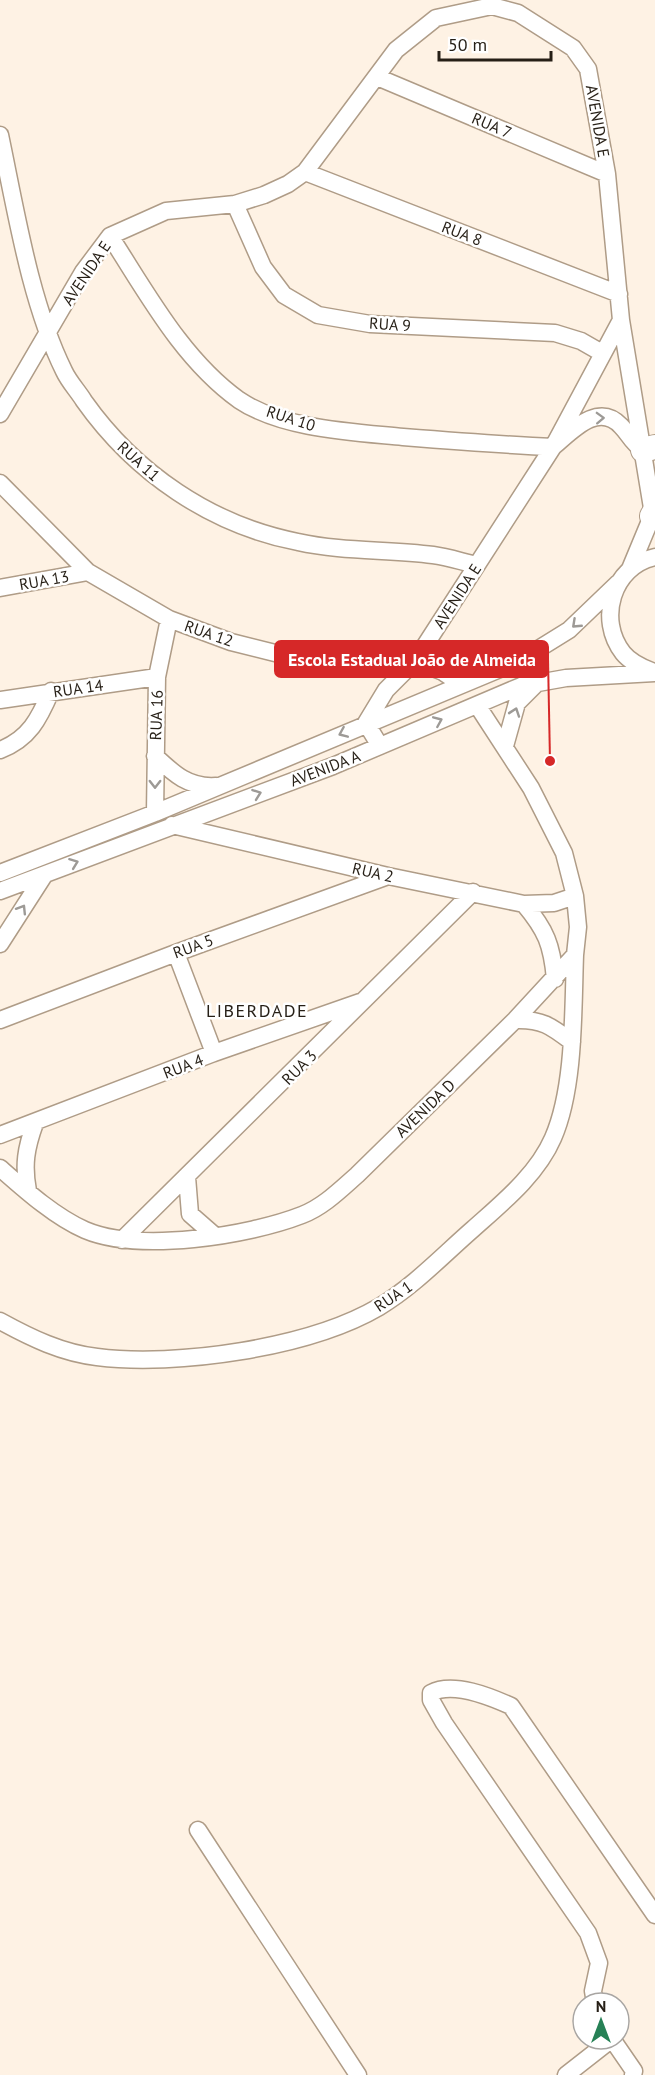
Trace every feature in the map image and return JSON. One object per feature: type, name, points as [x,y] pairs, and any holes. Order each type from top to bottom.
[{"type":"street","name":"AVENIDA E","points":[[0,414],[83,272],[110,236],[166,211],[235,204],[264,195],[288,184],[305,171],[396,50],[436,18],[492,6],[518,13],[545,27],[573,48],[588,69],[607,174],[621,320],[553,447],[415,662],[386,690],[366,723]]},
{"type":"street","name":"RUA 7","points":[[376,77],[607,174]]},
{"type":"street","name":"RUA 11","points":[[0,135],[22,237],[48,333],[64,373],[110,435],[150,473],[204,509],[242,527],[297,542],[365,551],[433,555],[477,565]]},
{"type":"street","name":"RUA 8","points":[[305,171],[619,294]]},
{"type":"street","name":"RUA 9","points":[[235,204],[263,267],[277,286],[284,295],[318,315],[370,324],[555,333],[581,341],[602,353]]},
{"type":"street","name":"RUA 10","points":[[110,236],[168,327],[203,367],[240,400],[285,420],[331,430],[484,444],[553,447]]},
{"type":"street","points":[[621,320],[649,449],[654,517],[630,569]]},
{"type":"street","points":[[553,447],[583,421],[594,417],[610,418],[621,426],[631,442],[649,449]]},
{"type":"street","name":"RUA 12","points":[[0,483],[88,572],[170,619],[231,642],[287,656],[353,661],[415,662],[443,672],[461,684]]},
{"type":"street","points":[[630,569],[655,557]]},
{"type":"street","name":"AVENIDA A","points":[[0,873],[155,813],[519,661],[569,630],[630,569]]},
{"type":"street","name":"RUA 13","points":[[0,588],[88,572]]},
{"type":"street","points":[[618,583],[611,601],[609,619],[614,638],[624,654],[638,666],[655,673]]},
{"type":"street","name":"RUA 16","points":[[155,813],[157,677],[170,619]]},
{"type":"street","name":"AVENIDA A","points":[[0,891],[333,766],[521,687],[566,678],[655,673]]},
{"type":"street","name":"RUA 14","points":[[0,700],[157,677]]},
{"type":"street","points":[[505,746],[518,703],[536,684]]},
{"type":"street","points":[[0,750],[14,745],[29,733],[40,718],[51,692]]},
{"type":"street","points":[[477,705],[531,788],[564,854],[575,896],[578,927],[575,955]]},
{"type":"street","points":[[366,723],[380,746]]},
{"type":"street","points":[[155,756],[184,781],[202,787],[220,785]]},
{"type":"street","name":"RUA 2","points":[[172,825],[388,876],[473,891],[524,904],[554,903],[575,896]]},
{"type":"street","points":[[0,944],[45,874]]},
{"type":"street","name":"RUA 5","points":[[0,1020],[388,876]]},
{"type":"street","name":"RUA 3","points":[[122,1240],[367,1000],[473,891]]},
{"type":"street","points":[[524,904],[542,925],[553,951],[555,979]]},
{"type":"street","points":[[176,953],[214,1053]]},
{"type":"street","name":"AVENIDA D","points":[[0,1168],[28,1191],[84,1230],[122,1240],[164,1242],[267,1226],[303,1215],[331,1198],[515,1020],[575,955]]},
{"type":"street","name":"RUA 1","points":[[0,1321],[47,1345],[96,1357],[142,1360],[188,1357],[297,1340],[338,1326],[377,1308],[407,1288],[506,1199],[540,1162],[553,1138],[559,1118],[572,1042],[575,955]]},
{"type":"street","name":"RUA 4","points":[[0,1135],[214,1053],[367,1000]]},
{"type":"street","points":[[0,1004],[22,1012]]},
{"type":"street","points":[[515,1020],[534,1019],[551,1026],[572,1042]]},
{"type":"street","points":[[28,1191],[24,1169],[26,1148],[35,1123]]},
{"type":"street","points":[[187,1177],[190,1214],[214,1235]]},
{"type":"street","points":[[593,1991],[599,1963],[588,1933],[444,1723],[430,1700],[432,1693],[437,1689],[453,1689],[494,1698],[511,1706],[655,1915]]},
{"type":"street","points":[[198,1830],[358,2075]]},
{"type":"street","points":[[566,2075],[597,2051]]},
{"type":"street","points":[[620,2051],[635,2074]]},
{"type":"place","name":"Escola Estadual João de Almeida","points":[[550,761]]},
{"type":"district","name":"LIBERDADE","points":[[257,1011]]}]
